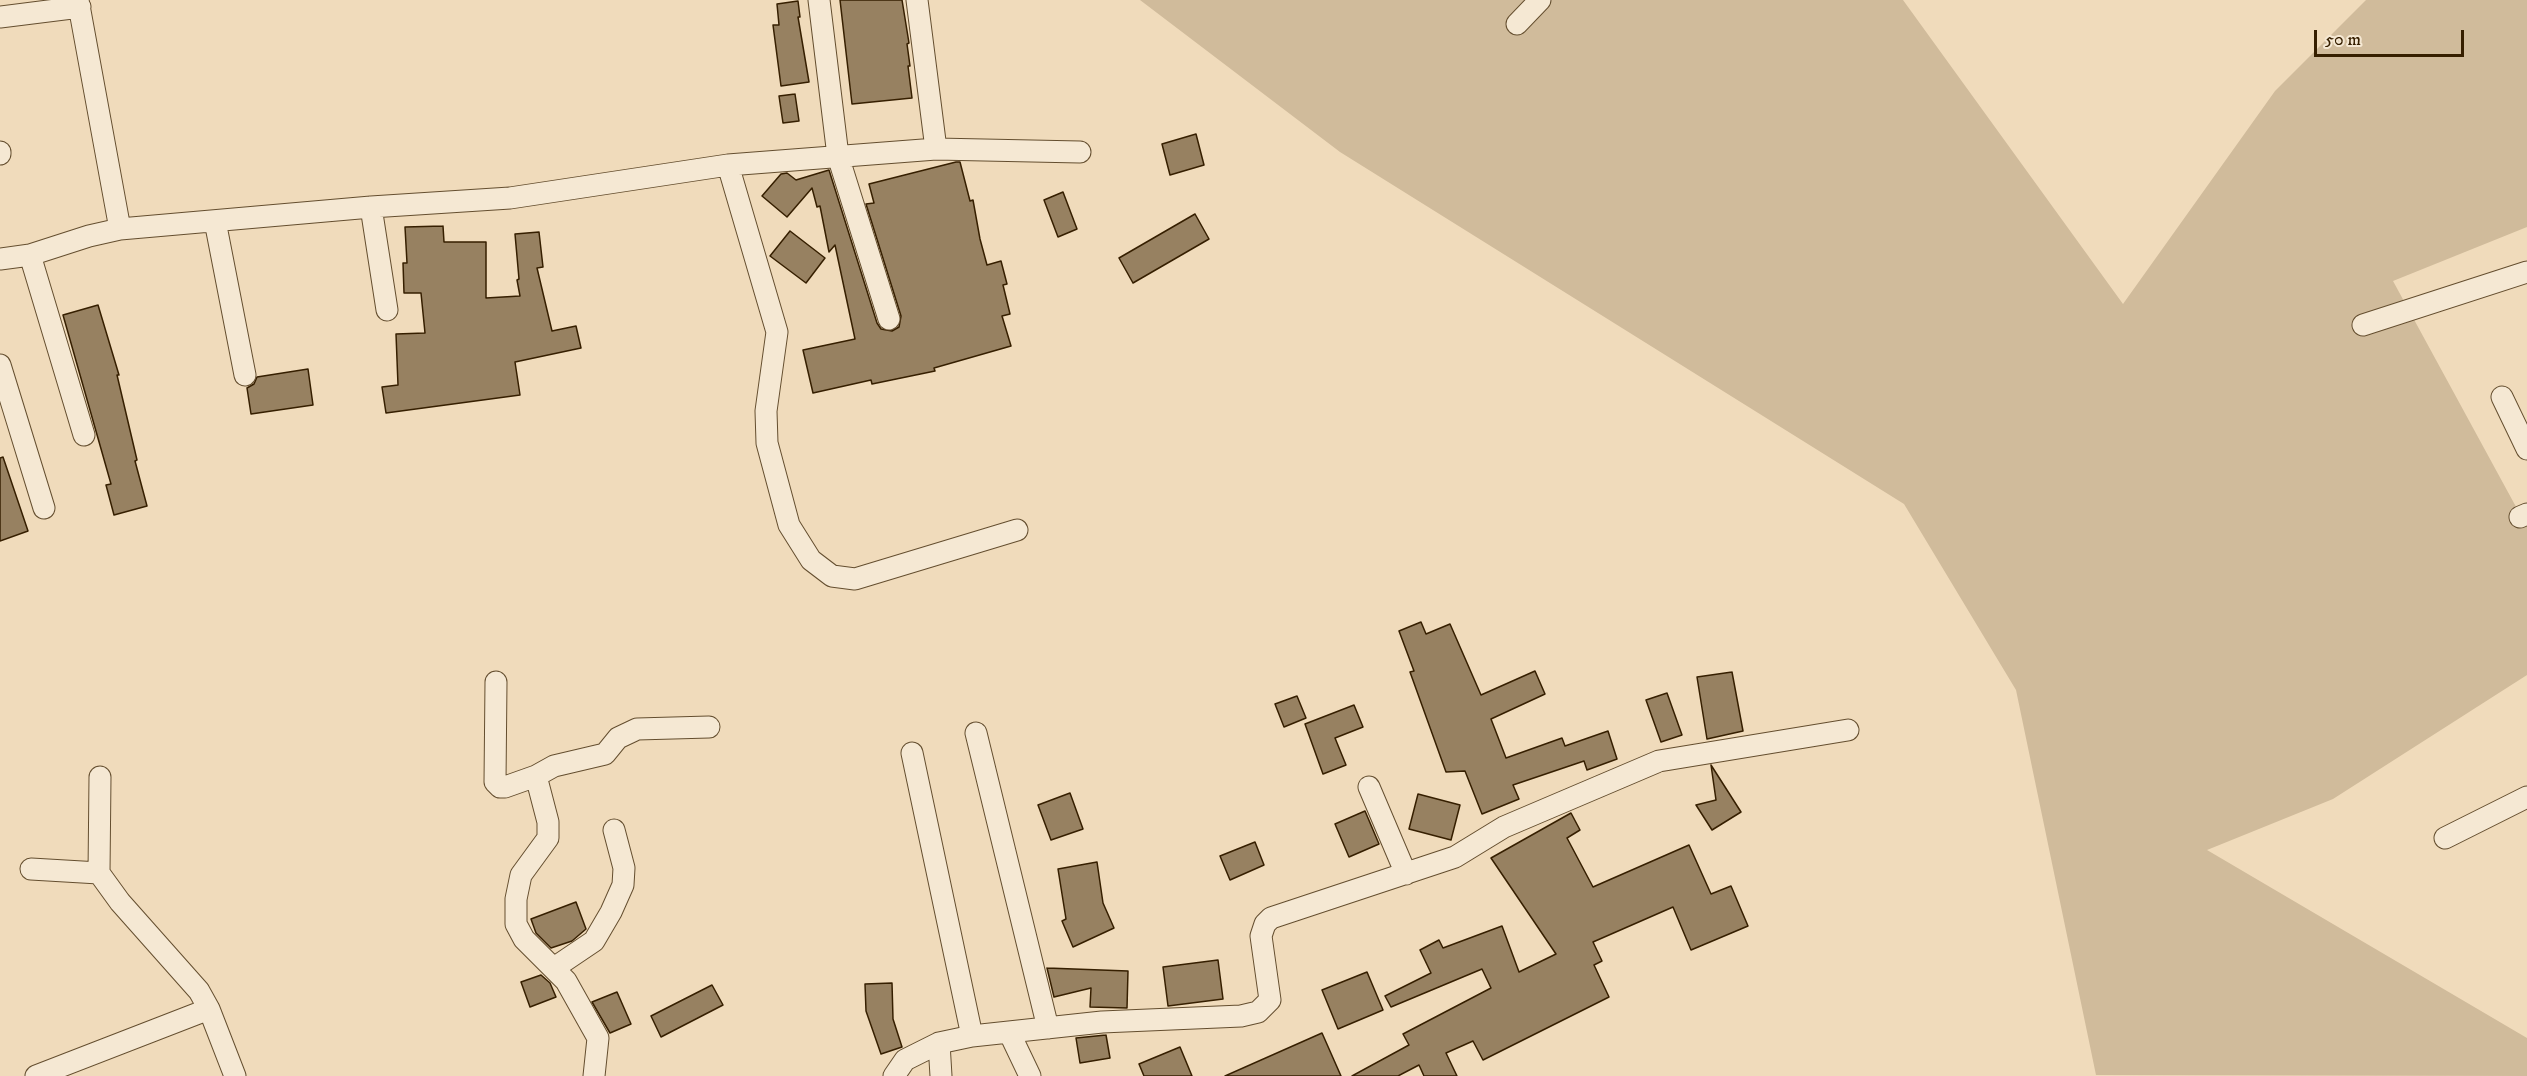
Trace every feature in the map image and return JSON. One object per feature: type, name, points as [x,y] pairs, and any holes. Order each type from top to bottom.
[{"type":"street","points":[[819,0],[838,156],[889,319]]},
{"type":"street","points":[[917,0],[936,148]]},
{"type":"street","points":[[1517,24],[1540,0]]},
{"type":"street","points":[[0,17],[79,3],[120,229]]},
{"type":"street","points":[[0,259],[30,255],[89,236],[120,229],[371,207],[510,198],[728,165],[936,148],[1080,152]]},
{"type":"street","points":[[728,165],[777,332],[766,411],[767,443],[789,525],[811,560],[832,576],[855,579],[1017,530]]},
{"type":"street","points":[[371,207],[387,309]]},
{"type":"street","points":[[215,221],[245,375]]},
{"type":"street","points":[[30,255],[84,435]]},
{"type":"street","points":[[2363,325],[2527,272]]},
{"type":"street","points":[[0,365],[44,508]]},
{"type":"street","points":[[2502,397],[2527,449]]},
{"type":"street","points":[[496,682],[495,782],[500,787],[536,776],[554,766],[605,754],[618,738],[637,729],[709,727]]},
{"type":"street","points":[[894,1076],[905,1060],[939,1043],[972,1036],[1102,1022],[1241,1016],[1258,1012],[1270,1000],[1261,936],[1265,924],[1271,918],[1455,857],[1504,827],[1659,761],[1848,730]]},
{"type":"street","points":[[976,733],[1048,1028]]},
{"type":"street","points":[[912,753],[972,1036]]},
{"type":"street","points":[[536,776],[548,822],[548,838],[521,875],[516,899],[516,924],[524,939],[566,981],[598,1038],[594,1076]]},
{"type":"street","points":[[100,777],[99,873],[120,902],[199,991],[209,1009],[235,1076]]},
{"type":"street","points":[[1369,788],[1406,874]]},
{"type":"street","points":[[2445,838],[2527,796]]},
{"type":"street","points":[[554,968],[594,940],[611,912],[623,885],[624,868],[614,830]]},
{"type":"street","points":[[31,869],[99,873]]},
{"type":"street","points":[[36,1076],[209,1009]]},
{"type":"street","points":[[1010,1032],[1030,1076]]},
{"type":"street","points":[[939,1043],[941,1076]]},
{"type":"shaded area","points":[[1140,0],[1903,0],[2123,304],[2275,91],[2366,0],[2527,0],[2527,227],[2393,281],[2527,527],[2527,675],[2333,799],[2207,850],[2527,1038],[2527,1076],[2096,1075],[2016,690],[1904,504],[1340,152]]},
{"type":"building","points":[[840,0],[902,0],[909,43],[907,44],[910,66],[908,66],[912,98],[852,104]]},
{"type":"building","points":[[798,1],[800,17],[798,17],[809,82],[781,86],[773,25],[779,25],[777,4]]},
{"type":"building","points":[[795,94],[799,121],[783,123],[779,96]]},
{"type":"building","points":[[1196,134],[1204,165],[1170,175],[1162,144]]},
{"type":"building","points":[[960,162],[970,201],[973,200],[987,265],[1001,261],[1007,284],[1003,285],[1010,314],[1002,316],[1011,346],[934,368],[935,371],[872,384],[871,380],[813,393],[803,350],[855,339],[835,245],[829,252],[820,206],[817,207],[812,188],[787,217],[762,196],[781,174],[787,173],[796,180],[829,170],[877,323],[881,329],[892,331],[899,327],[901,316],[866,204],[874,203],[869,184]]},
{"type":"building","points":[[1063,192],[1077,229],[1058,237],[1044,200]]},
{"type":"building","points":[[1195,214],[1209,239],[1133,283],[1119,258]]},
{"type":"building","points":[[443,226],[444,242],[486,242],[486,298],[520,296],[515,234],[539,232],[543,267],[537,268],[552,331],[576,326],[581,348],[515,362],[520,395],[386,413],[382,387],[398,385],[396,334],[425,333],[421,293],[404,293],[403,263],[407,263],[405,227]]},
{"type":"building","points":[[790,231],[825,258],[806,283],[770,256]]},
{"type":"building","points":[[98,305],[119,375],[117,375],[137,460],[135,461],[147,506],[114,515],[106,485],[111,484],[63,315]]},
{"type":"building","points":[[308,369],[313,405],[251,414],[247,388],[254,384],[257,377]]},
{"type":"building","points":[[3,457],[28,531],[0,541],[0,458]]},
{"type":"building","points":[[1421,622],[1426,634],[1450,624],[1481,695],[1535,671],[1545,694],[1491,719],[1506,758],[1562,738],[1565,746],[1608,731],[1617,759],[1587,770],[1584,761],[1513,785],[1519,799],[1482,814],[1465,771],[1446,772],[1410,672],[1414,671],[1399,631]]},
{"type":"building","points":[[1732,672],[1743,731],[1707,739],[1697,677]]},
{"type":"building","points":[[1667,693],[1682,735],[1661,742],[1646,700]]},
{"type":"building","points":[[1297,696],[1306,718],[1284,727],[1275,704]]},
{"type":"building","points":[[1354,705],[1363,727],[1335,738],[1346,765],[1323,774],[1305,724]]},
{"type":"building","points":[[1711,765],[1741,812],[1712,830],[1696,805],[1716,800]]},
{"type":"building","points":[[1070,793],[1083,829],[1051,840],[1038,805]]},
{"type":"building","points":[[1418,794],[1460,805],[1451,840],[1409,829]]},
{"type":"building","points":[[1365,811],[1379,844],[1349,857],[1335,824]]},
{"type":"building","points":[[1571,813],[1580,830],[1567,838],[1593,887],[1689,845],[1711,894],[1731,886],[1748,926],[1691,950],[1673,907],[1593,942],[1602,961],[1594,965],[1609,997],[1483,1060],[1473,1041],[1446,1053],[1457,1076],[1424,1076],[1419,1065],[1398,1076],[1352,1076],[1409,1045],[1403,1034],[1491,988],[1482,969],[1391,1007],[1385,996],[1431,973],[1420,950],[1439,940],[1443,948],[1502,926],[1519,972],[1556,954],[1491,858]]},
{"type":"building","points":[[1255,842],[1264,865],[1230,880],[1220,856]]},
{"type":"building","points":[[1097,862],[1103,903],[1114,928],[1073,947],[1062,921],[1066,919],[1058,869]]},
{"type":"building","points":[[576,902],[586,929],[572,941],[551,948],[536,933],[531,919]]},
{"type":"building","points":[[1218,960],[1223,999],[1168,1006],[1163,967]]},
{"type":"building","points":[[1047,968],[1128,971],[1127,1008],[1090,1007],[1091,988],[1054,997]]},
{"type":"building","points":[[1367,972],[1383,1010],[1338,1029],[1322,990]]},
{"type":"building","points":[[541,975],[550,983],[556,997],[530,1007],[521,982]]},
{"type":"building","points":[[892,983],[893,1019],[902,1047],[881,1054],[866,1011],[865,984]]},
{"type":"building","points":[[712,985],[723,1005],[661,1037],[651,1016]]},
{"type":"building","points":[[617,992],[631,1024],[610,1033],[592,1002]]},
{"type":"building","points":[[1322,1033],[1341,1076],[1225,1076]]},
{"type":"building","points":[[1106,1035],[1110,1058],[1080,1063],[1076,1038]]},
{"type":"building","points":[[1180,1047],[1192,1076],[1144,1076],[1139,1064]]}]
